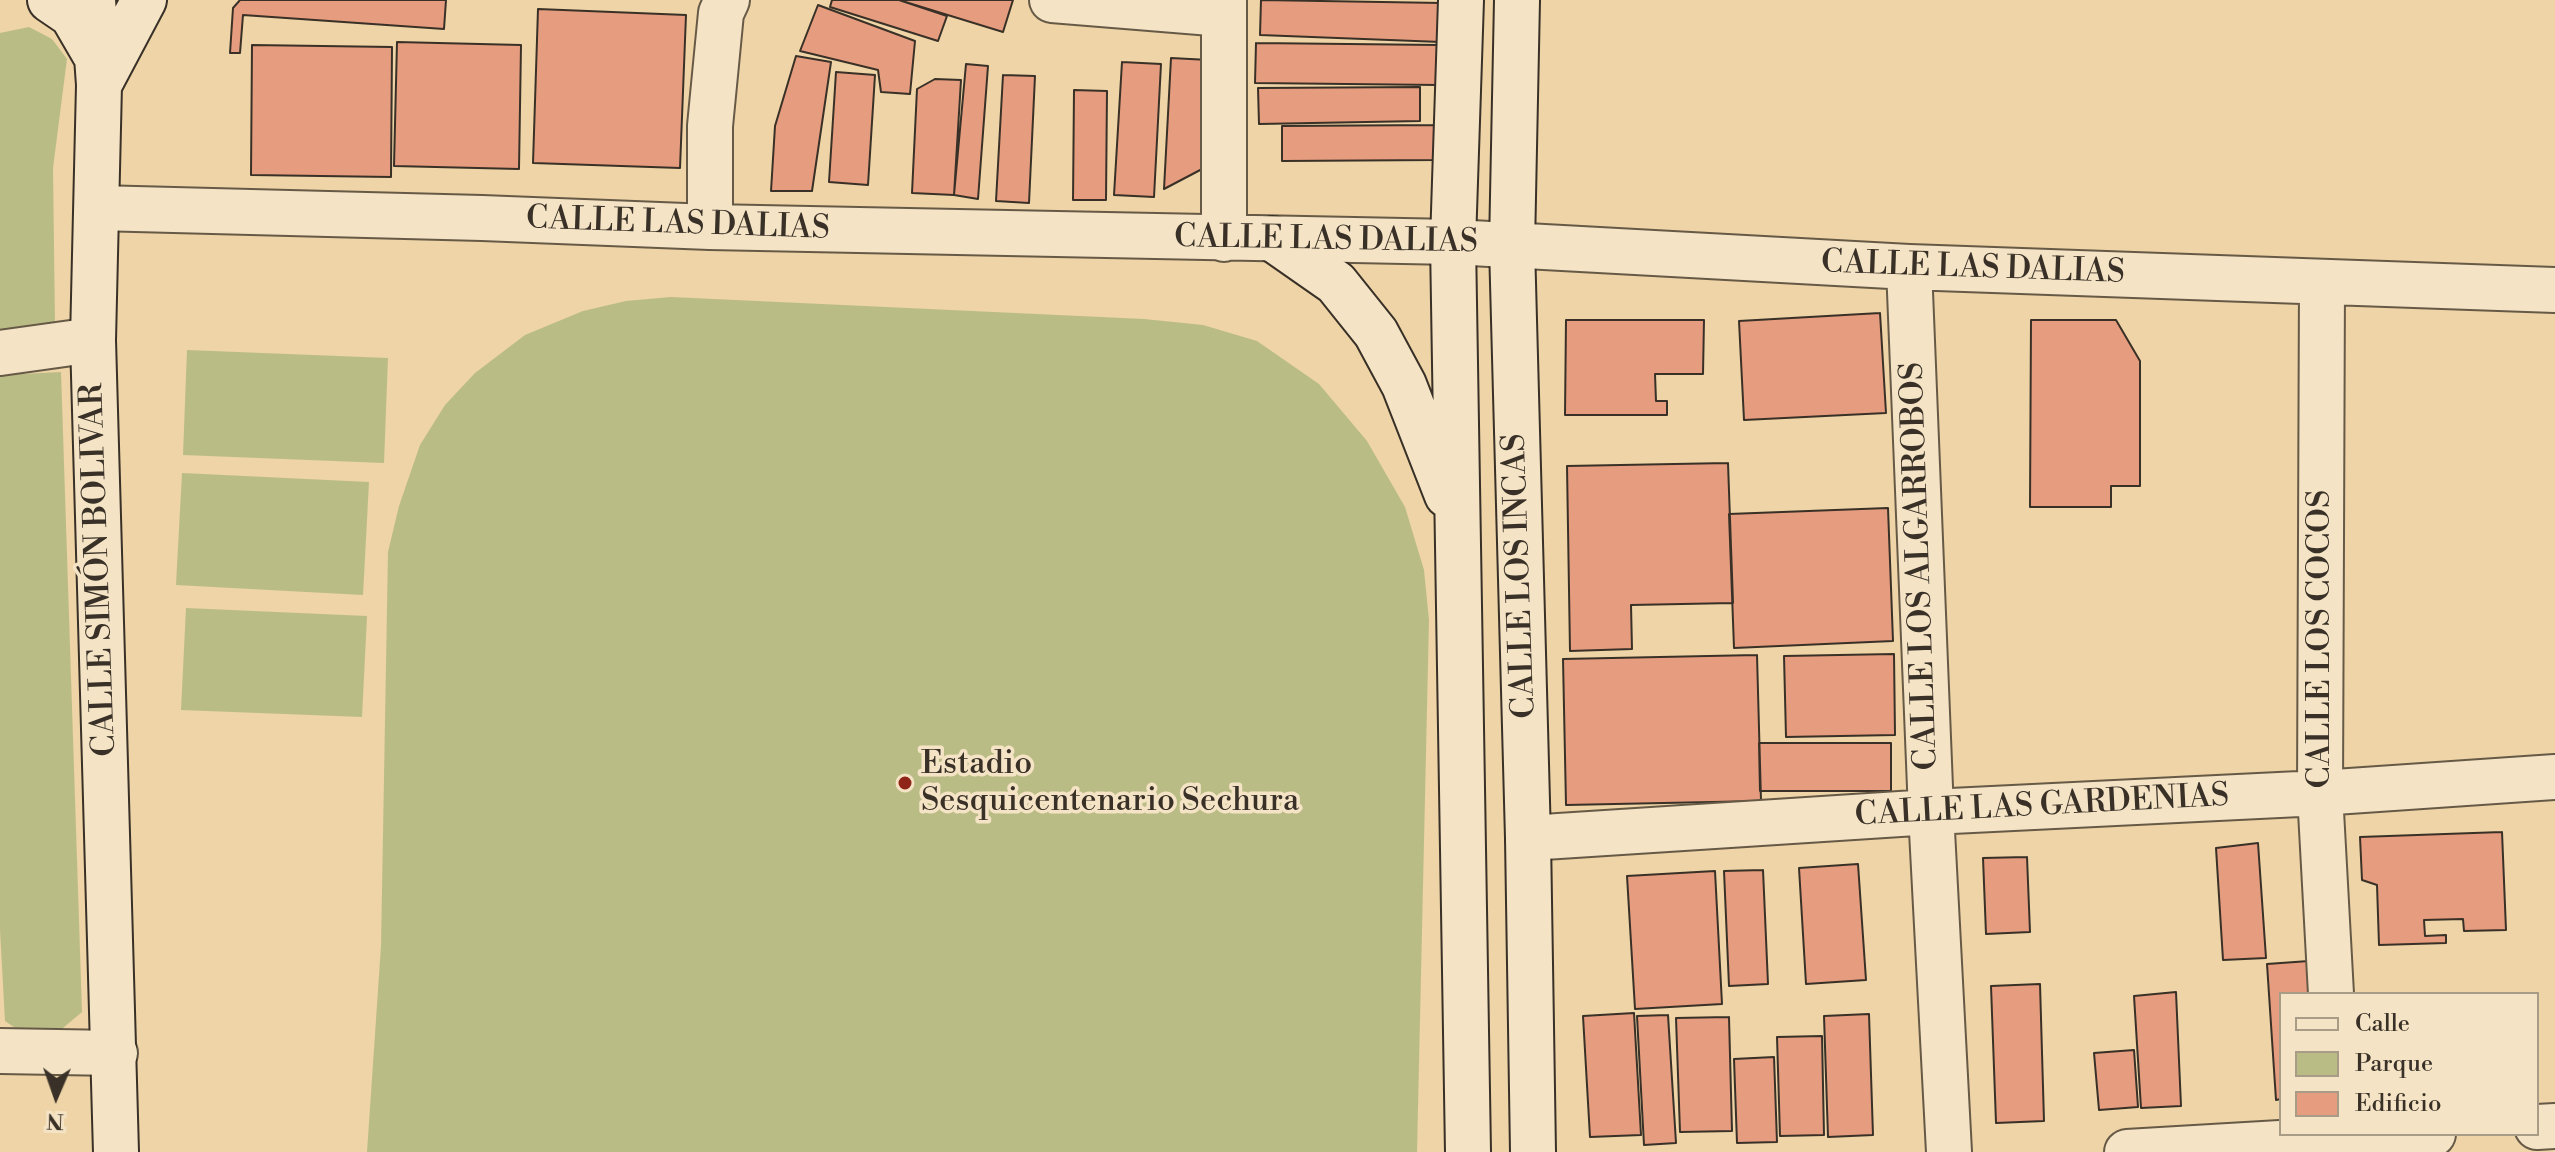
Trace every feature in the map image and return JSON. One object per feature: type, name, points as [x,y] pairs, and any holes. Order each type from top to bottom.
[{"type":"street","points":[[50,0],[72,15],[98,72]]},
{"type":"street","points":[[93,0],[98,72]]},
{"type":"street","name":"CALLE SIMÓN BOLIVAR","points":[[116,1152],[93,340],[98,72],[144,0]]},
{"type":"street","points":[[710,227],[710,126],[721,13],[727,0]]},
{"type":"street","points":[[1052,0],[1224,7],[1224,239]]},
{"type":"street","points":[[1461,0],[1453,242],[1468,1152]]},
{"type":"street","name":"CALLE LOS INCAS","points":[[1517,0],[1512,246],[1533,1152]]},
{"type":"street","name":"CALLE LAS DALIAS","points":[[97,208],[710,227],[1453,242],[1909,267],[2555,290]]},
{"type":"street","points":[[1273,239],[1336,283],[1376,333],[1404,385],[1457,519]]},
{"type":"street","name":"CALLE LOS ALGARROBOS","points":[[1909,267],[1931,812],[1949,1152]]},
{"type":"street","name":"CALLE LOS COCOS","points":[[2322,283],[2320,793],[2331,992]]},
{"type":"street","points":[[0,353],[93,340]]},
{"type":"street","name":"CALLE LAS GARDENIAS","points":[[1528,838],[2555,777]]},
{"type":"street","points":[[0,1051],[115,1053]]},
{"type":"street","points":[[2127,1152],[2409,1136]]},
{"type":"green space","points":[[29,27],[52,39],[67,59],[53,168],[55,326],[0,331],[0,33]]},
{"type":"green space","name":"Estadio Sesquicentenario Sechura","points":[[671,297],[1144,319],[1203,325],[1257,341],[1319,384],[1367,441],[1405,507],[1424,570],[1429,620],[1417,1152],[367,1152],[381,946],[388,552],[399,506],[420,445],[445,405],[475,373],[525,335],[583,311],[626,301]]},
{"type":"green space","points":[[187,350],[388,358],[384,463],[183,455]]},
{"type":"green space","points":[[61,372],[82,1012],[57,1033],[21,1032],[5,1021],[0,930],[0,375]]},
{"type":"green space","points":[[182,473],[369,482],[363,595],[176,585]]},
{"type":"green space","points":[[186,608],[367,616],[362,717],[181,710]]},
{"type":"building","points":[[240,0],[446,0],[444,29],[243,15],[240,53],[230,53],[233,8]]},
{"type":"building","points":[[832,0],[899,0],[947,16],[938,41],[830,7]]},
{"type":"building","points":[[899,0],[1013,0],[1003,32]]},
{"type":"building","points":[[1261,0],[1442,3],[1441,42],[1260,35]]},
{"type":"building","points":[[818,5],[915,41],[910,94],[881,92],[878,70],[800,51]]},
{"type":"building","points":[[538,9],[686,15],[680,168],[533,163]]},
{"type":"building","points":[[397,42],[521,45],[519,169],[394,166]]},
{"type":"building","points":[[1256,43],[1439,45],[1438,85],[1255,83]]},
{"type":"building","points":[[252,45],[392,47],[391,177],[251,175]]},
{"type":"building","points":[[796,56],[831,62],[812,191],[771,191],[775,126]]},
{"type":"building","points":[[1171,58],[1209,60],[1204,168],[1164,189]]},
{"type":"building","points":[[1122,62],[1161,64],[1154,197],[1114,195]]},
{"type":"building","points":[[966,64],[988,66],[978,199],[954,195]]},
{"type":"building","points":[[836,72],[875,75],[868,185],[829,182]]},
{"type":"building","points":[[1003,75],[1035,76],[1029,203],[996,201]]},
{"type":"building","points":[[935,79],[961,80],[954,195],[912,193],[917,89]]},
{"type":"building","points":[[1420,87],[1420,121],[1259,124],[1258,88]]},
{"type":"building","points":[[1074,90],[1107,91],[1106,200],[1073,200]]},
{"type":"building","points":[[1436,125],[1437,160],[1282,161],[1282,126]]},
{"type":"building","points":[[1880,313],[1886,413],[1744,420],[1739,321]]},
{"type":"building","points":[[1566,320],[1704,320],[1703,374],[1655,374],[1656,401],[1667,401],[1667,415],[1565,415]]},
{"type":"building","points":[[2031,320],[2116,320],[2140,361],[2140,486],[2111,486],[2111,507],[2030,507]]},
{"type":"building","points":[[1728,463],[1733,603],[1631,605],[1632,649],[1570,651],[1567,466]]},
{"type":"building","points":[[1888,508],[1893,641],[1734,648],[1729,514]]},
{"type":"building","points":[[1894,654],[1895,735],[1786,737],[1784,656]]},
{"type":"building","points":[[1757,655],[1761,801],[1566,805],[1563,659]]},
{"type":"building","points":[[1759,743],[1891,743],[1891,791],[1760,791]]},
{"type":"building","points":[[2502,832],[2506,930],[2464,931],[2463,919],[2424,920],[2425,936],[2446,935],[2446,943],[2379,945],[2377,885],[2362,880],[2360,837]]},
{"type":"building","points":[[2258,843],[2266,958],[2223,960],[2216,848]]},
{"type":"building","points":[[2027,857],[2030,932],[1986,934],[1983,858]]},
{"type":"building","points":[[1858,864],[1866,980],[1806,984],[1799,868]]},
{"type":"building","points":[[1763,870],[1768,984],[1729,986],[1724,871]]},
{"type":"building","points":[[1715,871],[1722,1004],[1635,1009],[1627,876]]},
{"type":"building","points":[[2309,961],[2312,992],[2279,992],[2279,1099],[2276,1100],[2267,964]]},
{"type":"building","points":[[2040,984],[2044,1121],[1996,1123],[1991,986]]},
{"type":"building","points":[[2176,992],[2181,1106],[2141,1108],[2134,996]]},
{"type":"building","points":[[1634,1013],[1641,1135],[1590,1137],[1583,1016]]},
{"type":"building","points":[[1869,1014],[1873,1135],[1828,1137],[1824,1016]]},
{"type":"building","points":[[1668,1015],[1676,1143],[1644,1145],[1637,1016]]},
{"type":"building","points":[[1729,1017],[1732,1131],[1680,1132],[1676,1018]]},
{"type":"building","points":[[1822,1036],[1824,1135],[1780,1136],[1777,1037]]},
{"type":"building","points":[[2134,1050],[2138,1107],[2099,1110],[2094,1053]]},
{"type":"building","points":[[1774,1057],[1777,1142],[1737,1143],[1734,1059]]},
{"type":"place","name":"Estadio Sesquicentenario Sechura","points":[[905,783]]}]
